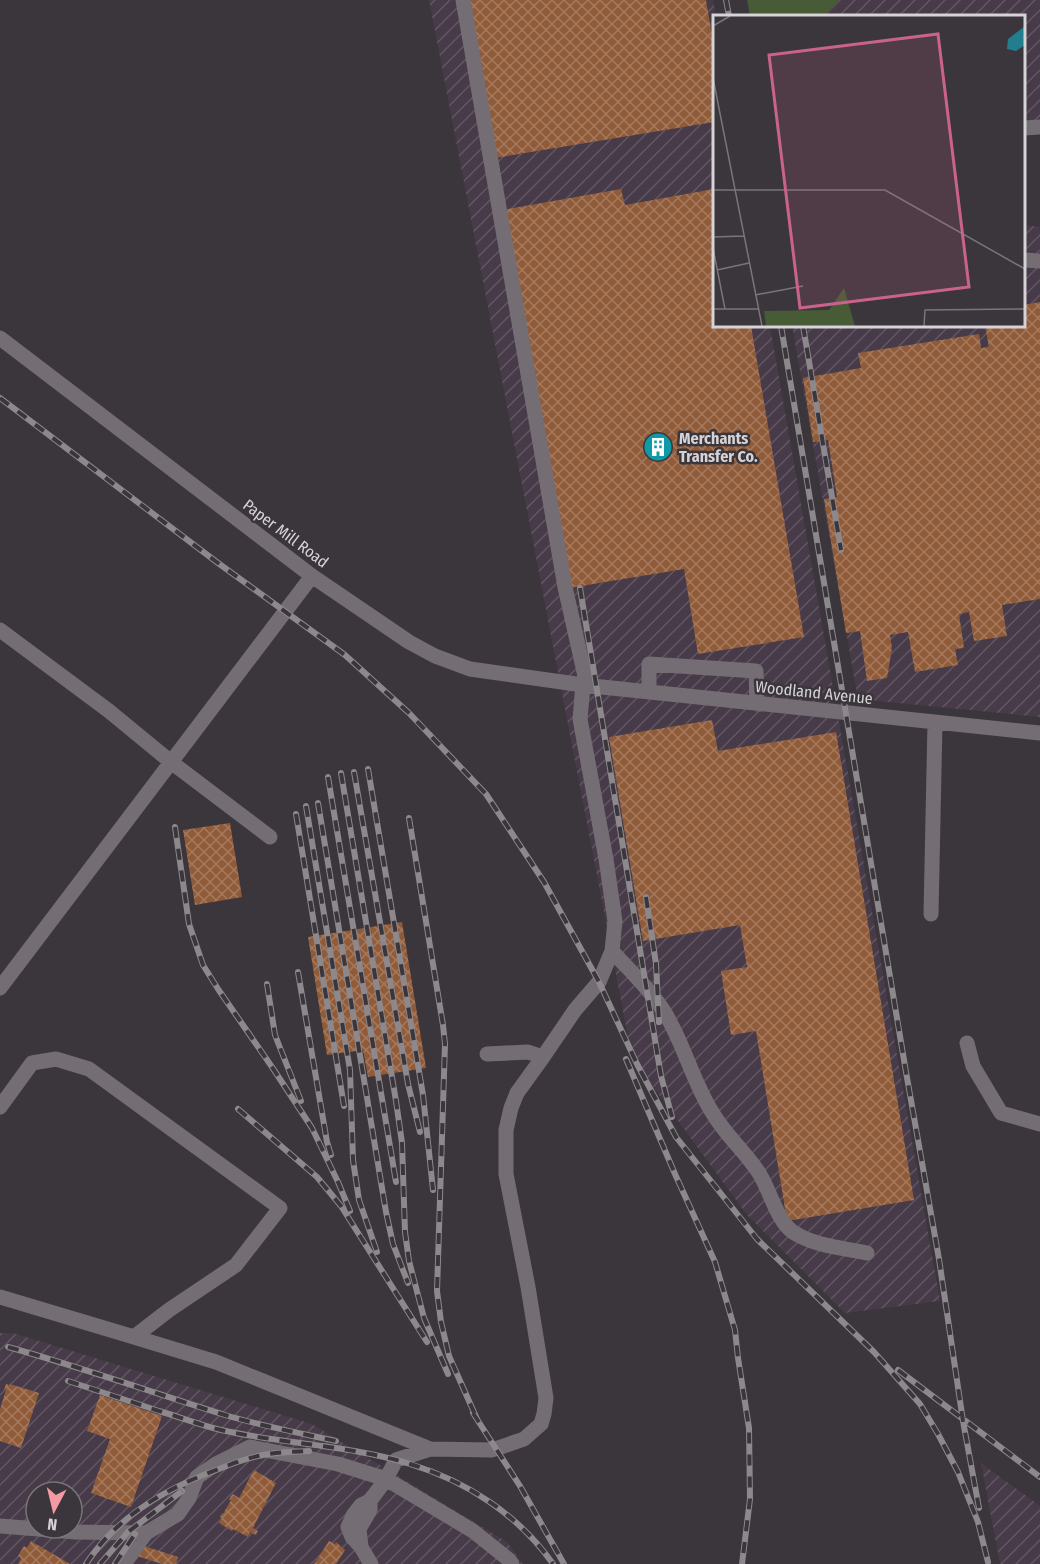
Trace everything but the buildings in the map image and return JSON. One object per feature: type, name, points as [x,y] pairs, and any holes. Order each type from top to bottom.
[{"type":"street","points":[[372,1564],[352,1537],[348,1527],[361,1505],[370,1501],[386,1479],[396,1460],[430,1449],[492,1450],[524,1439],[541,1424],[546,1398],[506,1174],[506,1130],[510,1108],[517,1093],[574,1010],[599,982],[612,951],[615,921],[580,719],[585,685],[565,586],[463,0]]},
{"type":"street","points":[[1025,128],[1040,127]]},
{"type":"street","points":[[1025,260],[1040,261]]},
{"type":"street","name":"Paper Mill Road","points":[[0,338],[312,576],[409,642],[435,656],[470,669],[585,685]]},
{"type":"street","points":[[0,988],[312,576]]},
{"type":"street","points":[[0,630],[109,711],[171,762],[270,837]]},
{"type":"street","points":[[649,692],[649,664],[756,671],[757,704]]},
{"type":"street","name":"Woodland Avenue","points":[[585,685],[1040,732]]},
{"type":"street","points":[[931,915],[935,722]]},
{"type":"street","points":[[612,951],[646,988],[666,1015],[710,1109],[719,1124],[760,1174],[785,1224],[792,1232],[807,1239],[867,1253]]},
{"type":"street","points":[[967,1043],[973,1066],[1001,1113],[1040,1124]]},
{"type":"street","points":[[488,1054],[528,1052],[543,1057]]},
{"type":"street","points":[[0,1107],[32,1063],[56,1059],[89,1069],[280,1208],[237,1265],[169,1310],[134,1337]]},
{"type":"street","points":[[0,1297],[216,1362],[430,1449]]},
{"type":"street","points":[[124,1564],[146,1533],[178,1514],[189,1497],[197,1477],[216,1464],[250,1447],[338,1464],[386,1479],[473,1531],[512,1564]]},
{"type":"street","points":[[0,1526],[76,1532],[146,1533]]},
{"type":"shaded area","points":[[429,0],[713,0],[716,15],[713,15],[713,327],[770,327],[940,1301],[845,1313],[747,1215],[632,1058]]},
{"type":"shaded area","points":[[839,0],[1040,0],[1040,121],[1025,121],[1025,15],[826,15]]},
{"type":"shaded area","points":[[1025,225],[1040,227],[1040,717],[858,699],[792,327],[1025,327]]},
{"type":"shaded area","points":[[0,1333],[13,1333],[312,1424],[507,1542],[523,1564],[0,1564]]},
{"type":"shaded area","points":[[981,1463],[1040,1506],[1040,1564],[1000,1564]]},
{"type":"green space","points":[[747,0],[839,0],[826,15],[750,15]]},
{"type":"railway","points":[[726,0],[729,15]]},
{"type":"railway","points":[[781,327],[979,1508]]},
{"type":"railway","points":[[803,327],[841,550]]},
{"type":"railway","points":[[0,398],[218,563],[345,655],[409,713],[486,794],[544,882],[599,982],[637,1064],[676,1137],[757,1239],[874,1352],[920,1404],[958,1472],[978,1522],[988,1562]]},
{"type":"railway","points":[[580,588],[661,1076],[672,1117]]},
{"type":"railway","points":[[368,769],[423,1095],[433,1190]]},
{"type":"railway","points":[[354,772],[408,1084],[420,1132]]},
{"type":"railway","points":[[341,773],[402,1143],[405,1232],[409,1261],[424,1318],[448,1374]]},
{"type":"railway","points":[[328,777],[396,1182]]},
{"type":"railway","points":[[318,803],[386,1212],[393,1244],[408,1283]]},
{"type":"railway","points":[[306,806],[350,1070],[353,1160],[359,1200],[377,1252]]},
{"type":"railway","points":[[296,814],[344,1106]]},
{"type":"railway","points":[[409,818],[445,1044],[437,1291],[449,1356],[477,1419]]},
{"type":"railway","points":[[175,827],[189,924],[203,965],[312,1128],[350,1211]]},
{"type":"railway","points":[[646,897],[656,964],[659,1022]]},
{"type":"railway","points":[[298,972],[331,1155]]},
{"type":"railway","points":[[267,984],[275,1035],[301,1101]]},
{"type":"railway","points":[[626,1059],[715,1262],[735,1330],[749,1428],[750,1499],[742,1564]]},
{"type":"railway","points":[[238,1109],[317,1177],[341,1206],[427,1342]]},
{"type":"railway","points":[[8,1347],[225,1415],[336,1441]]},
{"type":"railway","points":[[898,1370],[1040,1477]]},
{"type":"railway","points":[[68,1381],[221,1430],[363,1453],[431,1471],[471,1490],[508,1515],[539,1546],[553,1564]]},
{"type":"railway","points":[[473,1413],[520,1486],[564,1564]]},
{"type":"railway","points":[[86,1564],[98,1547],[128,1518],[180,1485],[253,1457],[309,1451]]},
{"type":"railway","points":[[100,1564],[128,1532],[182,1491]]},
{"type":"railway","points":[[115,1564],[135,1534]]},
{"type":"place","name":"Merchants Transfer Co.","points":[[658,447]]}]
